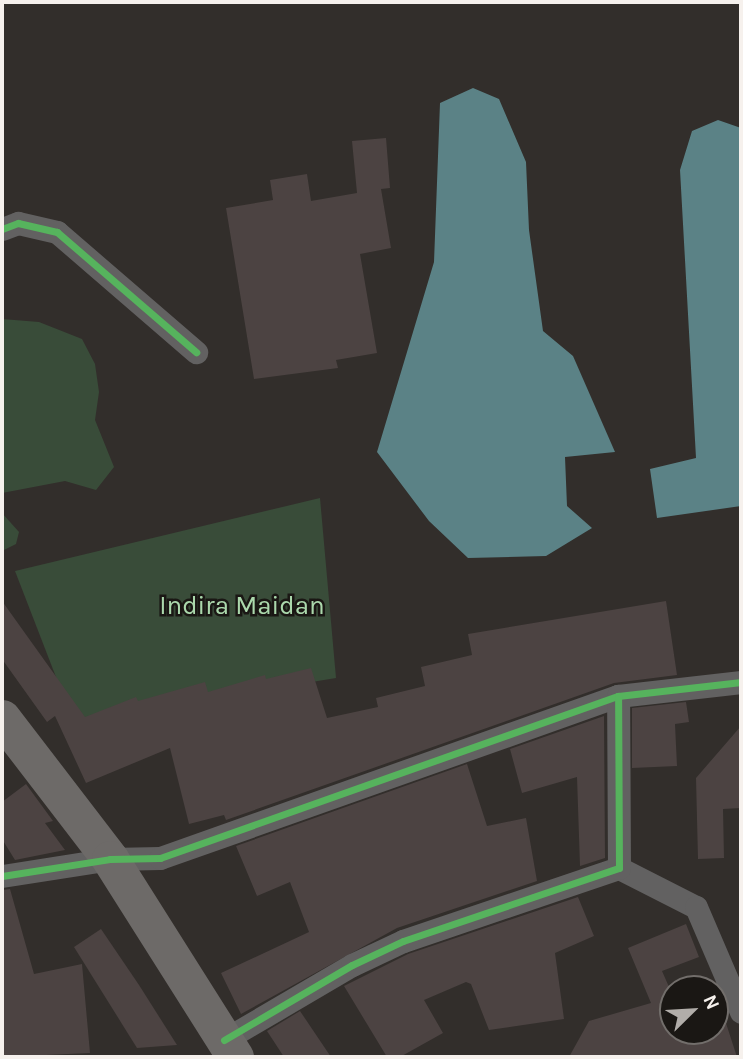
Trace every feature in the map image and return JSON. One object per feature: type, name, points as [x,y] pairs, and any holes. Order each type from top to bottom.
[{"type":"main road","points":[[2,718],[110,859],[230,1049]]},
{"type":"street","points":[[2,229],[18,223],[57,232],[196,352]]},
{"type":"street","points":[[2,876],[110,859],[160,859],[618,696],[741,682]]},
{"type":"street","points":[[618,696],[619,868]]},
{"type":"street","points":[[230,1049],[352,965],[403,941],[619,868],[696,907],[741,1012]]},
{"type":"green space","points":[[2,319],[39,322],[82,339],[95,364],[99,392],[95,420],[114,467],[96,490],[65,481],[2,493]]},
{"type":"green space","name":"Indira Maidan","points":[[320,498],[336,678],[73,721],[15,571]]},
{"type":"green space","points":[[2,513],[19,532],[16,544],[2,551]]},
{"type":"water","points":[[473,88],[499,99],[526,162],[529,230],[543,331],[573,356],[615,452],[565,457],[567,506],[592,528],[546,556],[468,558],[429,521],[377,452],[434,262],[440,103]]},
{"type":"water","points":[[718,120],[741,128],[741,506],[657,518],[650,469],[696,458],[680,170],[692,131]]},
{"type":"building","points":[[386,138],[390,188],[381,189],[391,248],[360,254],[377,353],[336,360],[338,368],[254,379],[226,208],[273,200],[270,180],[307,174],[311,201],[357,193],[352,141]]},
{"type":"building","points":[[2,601],[85,717],[136,697],[138,701],[205,682],[208,692],[265,675],[266,679],[311,668],[327,718],[378,707],[376,698],[425,686],[421,667],[472,655],[468,634],[666,601],[677,675],[614,683],[226,820],[224,815],[189,824],[170,748],[86,783],[55,716],[47,722],[2,659]]},
{"type":"building","points":[[686,702],[689,722],[675,724],[677,766],[632,768],[632,708]]},
{"type":"building","points":[[604,716],[605,858],[580,866],[577,777],[522,793],[510,749]]},
{"type":"building","points":[[741,726],[741,808],[723,809],[724,858],[698,859],[696,778]]},
{"type":"building","points":[[467,764],[487,826],[526,818],[537,881],[397,928],[241,1014],[221,973],[309,932],[290,882],[257,896],[236,846]]},
{"type":"building","points":[[26,784],[53,821],[45,823],[65,850],[15,860],[2,839],[2,802]]},
{"type":"building","points":[[10,889],[34,974],[82,964],[90,1053],[2,1057],[2,890]]},
{"type":"building","points":[[578,897],[594,936],[555,953],[564,1019],[489,1030],[471,984],[466,982],[424,1000],[443,1033],[400,1057],[387,1057],[344,986],[408,954]]},
{"type":"building","points":[[686,924],[699,957],[662,971],[664,975],[659,975],[659,1045],[729,1045],[729,1032],[737,1057],[569,1057],[589,1021],[651,1003],[628,948]]},
{"type":"building","points":[[101,929],[177,1045],[137,1048],[74,947]]},
{"type":"building","points":[[300,1011],[331,1057],[284,1057],[267,1031]]},
{"type":"cycle path","points":[[2,229],[18,223],[57,232],[196,352]]},
{"type":"cycle path","points":[[2,876],[110,859],[160,858],[618,696],[741,682]]},
{"type":"cycle path","points":[[224,1040],[352,965],[403,941],[619,868],[618,696]]}]
